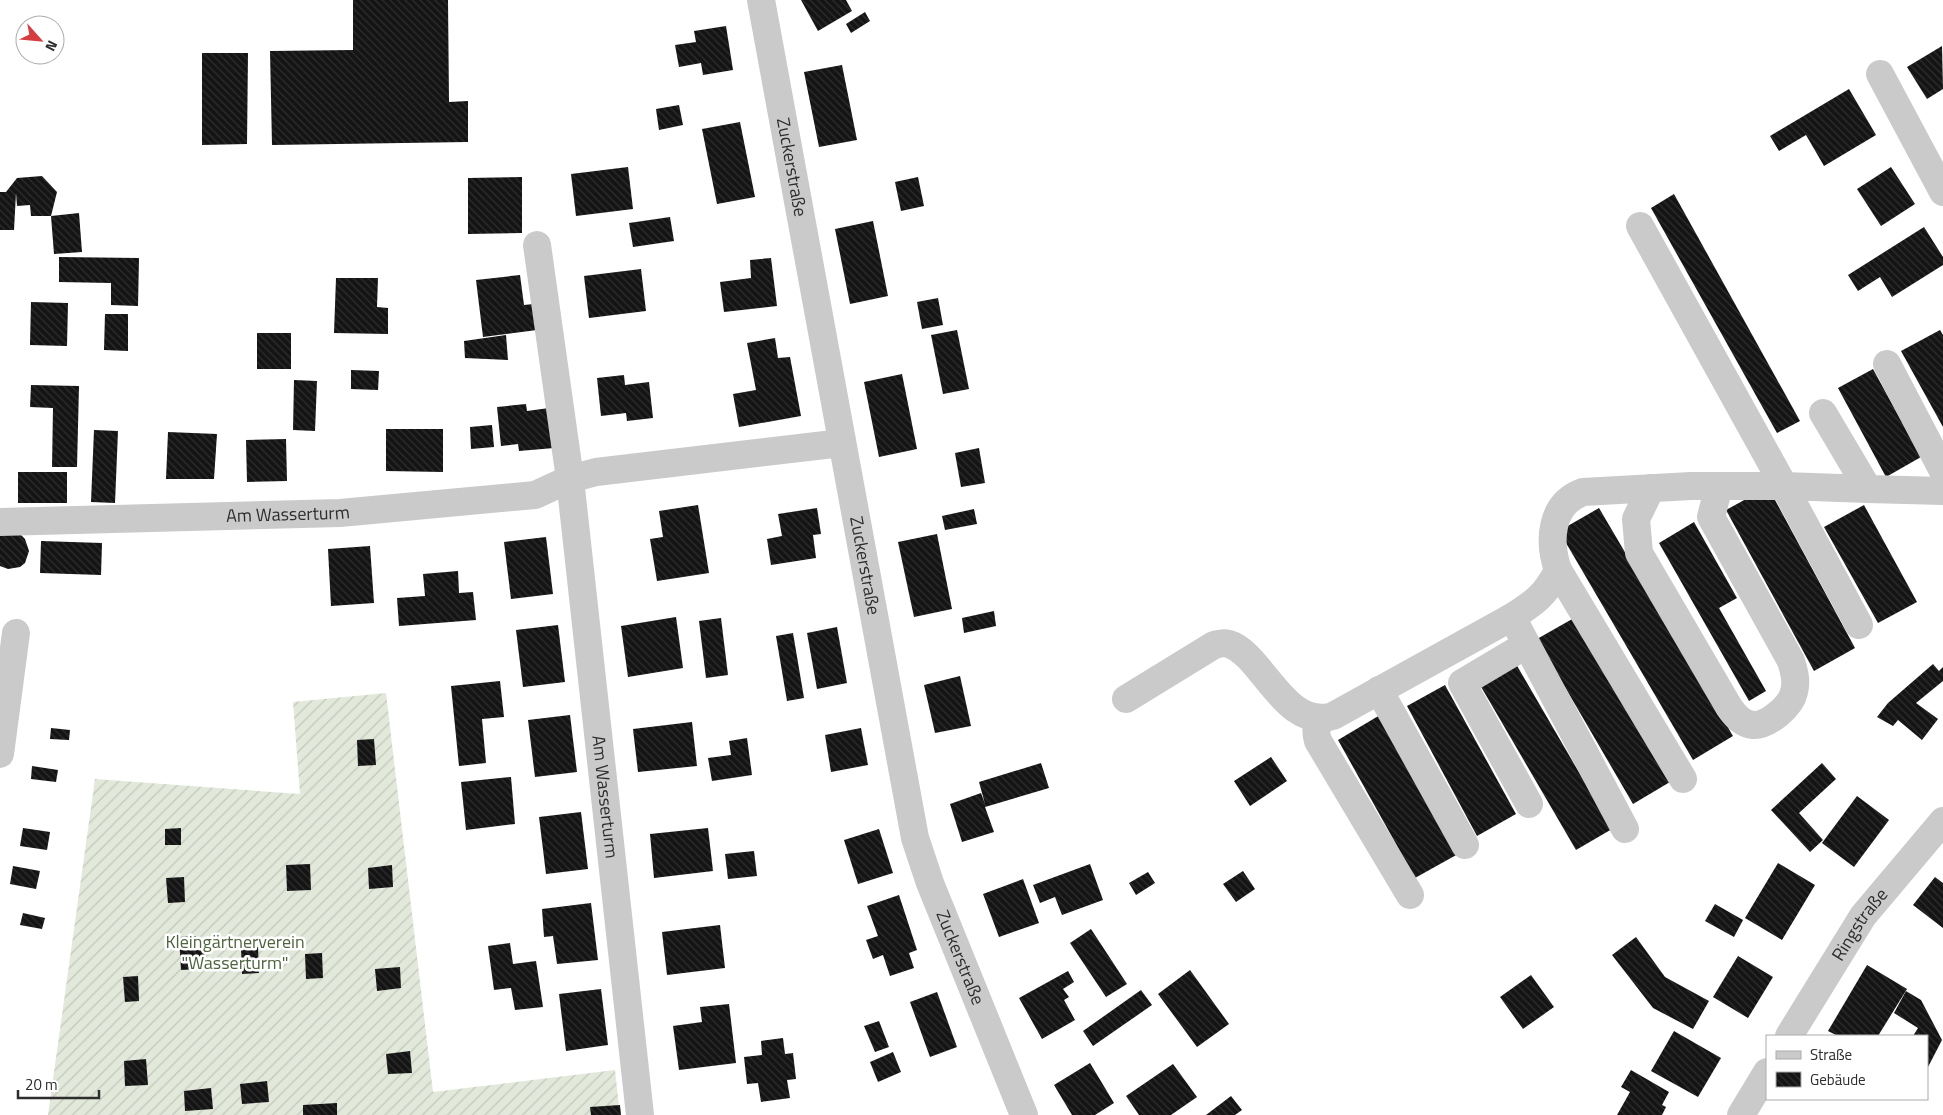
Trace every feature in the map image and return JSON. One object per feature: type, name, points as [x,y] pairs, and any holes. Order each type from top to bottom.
[{"type":"street","name":"Zuckerstraße","points":[[761,0],[915,838],[930,882],[1024,1115]]},
{"type":"street","points":[[1880,74],[1943,192]]},
{"type":"street","points":[[1640,226],[1859,626]]},
{"type":"street","name":"Am Wasserturm","points":[[537,245],[570,479],[640,1115]]},
{"type":"street","points":[[1887,364],[1943,472]]},
{"type":"street","points":[[1823,413],[1868,489]]},
{"type":"street","name":"Am Wasserturm","points":[[0,522],[340,513],[535,495],[570,479],[596,472],[842,443]]},
{"type":"street","points":[[1651,488],[1636,520],[1639,553],[1728,707],[1744,723],[1755,725],[1768,721],[1784,708],[1794,693],[1795,675],[1791,661],[1711,517],[1720,486]]},
{"type":"street","points":[[1683,779],[1558,570],[1553,556],[1551,536],[1556,518],[1564,504],[1575,495],[1583,492],[1651,488],[1784,486],[1943,491]]},
{"type":"street","points":[[1126,699],[1214,645],[1226,643],[1238,648],[1248,657],[1273,690],[1292,705],[1312,717],[1322,719],[1333,716],[1533,604],[1548,590],[1558,570]]},
{"type":"street","points":[[1512,617],[1625,829]]},
{"type":"street","points":[[0,754],[16,633]]},
{"type":"street","points":[[1462,683],[1526,646]]},
{"type":"street","points":[[1446,654],[1529,804]]},
{"type":"street","points":[[1380,690],[1465,845]]},
{"type":"street","points":[[1322,719],[1316,727],[1318,741],[1410,895]]},
{"type":"street","name":"Ringstraße","points":[[1790,1035],[1863,916],[1943,821]]},
{"type":"street","points":[[1741,1115],[1766,1074]]},
{"type":"green space","name":"Kleingärtnerverein \"Wasserturm\"","points":[[386,693],[433,1092],[615,1070],[620,1115],[48,1115],[95,779],[300,794],[293,702]]},
{"type":"building","points":[[353,0],[448,0],[449,102],[468,101],[468,142],[272,145],[270,51],[353,50]]},
{"type":"building","points":[[801,0],[846,0],[852,11],[818,31]]},
{"type":"building","points":[[865,12],[870,21],[851,33],[846,24]]},
{"type":"building","points":[[726,26],[733,70],[703,75],[701,63],[679,67],[675,45],[696,42],[694,31]]},
{"type":"building","points":[[1942,46],[1943,89],[1927,99],[1907,67]]},
{"type":"building","points":[[202,53],[248,53],[247,144],[202,145]]},
{"type":"building","points":[[842,65],[857,140],[819,147],[804,72]]},
{"type":"building","points":[[1849,89],[1876,135],[1824,166],[1806,135],[1779,151],[1770,136]]},
{"type":"building","points":[[679,105],[683,125],[659,130],[656,109]]},
{"type":"building","points":[[740,122],[755,197],[717,204],[702,129]]},
{"type":"building","points":[[628,167],[633,209],[576,216],[571,174]]},
{"type":"building","points":[[1891,167],[1915,204],[1881,226],[1857,189]]},
{"type":"building","points":[[42,176],[57,192],[51,216],[31,216],[30,205],[17,206],[16,193],[14,230],[0,230],[0,192],[6,192],[17,178]]},
{"type":"building","points":[[522,177],[522,233],[468,234],[468,178]]},
{"type":"building","points":[[918,177],[924,206],[901,211],[895,182]]},
{"type":"building","points":[[1674,194],[1800,421],[1777,433],[1651,208]]},
{"type":"building","points":[[79,213],[82,252],[54,254],[51,216]]},
{"type":"building","points":[[670,217],[674,241],[633,247],[629,223]]},
{"type":"building","points":[[873,221],[888,296],[850,304],[835,229]]},
{"type":"building","points":[[1924,227],[1943,257],[1943,265],[1892,297],[1880,277],[1858,291],[1848,275]]},
{"type":"building","points":[[59,257],[139,258],[138,306],[111,305],[111,283],[59,282]]},
{"type":"building","points":[[771,258],[777,306],[724,312],[720,282],[751,278],[750,260]]},
{"type":"building","points":[[641,269],[646,311],[589,318],[584,276]]},
{"type":"building","points":[[520,275],[524,305],[533,304],[537,330],[483,337],[476,280]]},
{"type":"building","points":[[336,278],[378,278],[377,307],[388,308],[388,334],[334,333]]},
{"type":"building","points":[[938,298],[943,325],[922,329],[917,302]]},
{"type":"building","points":[[31,302],[68,303],[67,346],[30,345]]},
{"type":"building","points":[[105,314],[128,314],[128,351],[104,350]]},
{"type":"building","points":[[957,330],[969,389],[943,394],[931,335]]},
{"type":"building","points":[[1940,330],[1943,335],[1943,427],[1901,351]]},
{"type":"building","points":[[257,333],[291,333],[291,369],[257,369]]},
{"type":"building","points":[[506,335],[508,360],[465,358],[464,341]]},
{"type":"building","points":[[775,338],[778,358],[790,357],[801,416],[739,427],[733,394],[756,390],[747,343]]},
{"type":"building","points":[[1873,369],[1921,457],[1886,477],[1838,388]]},
{"type":"building","points":[[351,370],[379,371],[378,390],[351,389]]},
{"type":"building","points":[[902,374],[917,449],[879,457],[864,382]]},
{"type":"building","points":[[624,375],[625,385],[649,382],[653,418],[627,421],[626,413],[601,416],[597,378]]},
{"type":"building","points":[[294,380],[317,381],[315,431],[293,430]]},
{"type":"building","points":[[31,385],[79,386],[77,467],[52,467],[53,408],[30,407]]},
{"type":"building","points":[[526,404],[527,411],[549,408],[554,448],[519,451],[518,444],[501,446],[497,407]]},
{"type":"building","points":[[492,425],[494,447],[471,449],[470,427]]},
{"type":"building","points":[[386,429],[443,429],[443,472],[386,471]]},
{"type":"building","points":[[94,430],[118,431],[115,503],[91,502]]},
{"type":"building","points":[[168,432],[217,434],[214,479],[166,479]]},
{"type":"building","points":[[286,439],[287,481],[247,482],[246,440]]},
{"type":"building","points":[[979,448],[985,483],[961,487],[955,453]]},
{"type":"building","points":[[18,472],[67,472],[67,503],[18,503]]},
{"type":"building","points":[[1768,487],[1855,648],[1814,671],[1726,510]]},
{"type":"building","points":[[698,505],[709,573],[657,581],[650,539],[663,537],[659,511]]},
{"type":"building","points":[[1864,505],[1917,602],[1878,623],[1824,527]]},
{"type":"building","points":[[817,508],[821,534],[813,535],[816,558],[771,565],[767,539],[782,536],[778,514]]},
{"type":"building","points":[[1599,508],[1733,736],[1693,760],[1559,531]]},
{"type":"building","points":[[974,509],[977,524],[945,530],[942,516]]},
{"type":"building","points":[[1694,522],[1737,598],[1719,608],[1766,691],[1749,701],[1659,543]]},
{"type":"building","points":[[937,534],[952,609],[914,617],[898,542]]},
{"type":"building","points":[[0,535],[21,535],[25,539],[29,551],[25,563],[20,567],[8,569],[0,566]]},
{"type":"building","points":[[546,537],[553,594],[511,599],[504,542]]},
{"type":"building","points":[[41,541],[102,543],[101,575],[40,573]]},
{"type":"building","points":[[370,546],[374,603],[331,606],[328,549]]},
{"type":"building","points":[[458,571],[459,593],[473,592],[476,620],[399,626],[397,598],[425,596],[423,574]]},
{"type":"building","points":[[994,611],[996,626],[964,633],[962,618]]},
{"type":"building","points":[[676,617],[683,668],[628,677],[621,626]]},
{"type":"building","points":[[721,618],[728,675],[706,678],[699,621]]},
{"type":"building","points":[[1574,618],[1670,782],[1633,804],[1537,639]]},
{"type":"building","points":[[558,625],[565,682],[523,687],[516,630]]},
{"type":"building","points":[[837,627],[847,683],[817,689],[807,633]]},
{"type":"building","points":[[793,633],[804,698],[787,701],[776,636]]},
{"type":"building","points":[[1516,664],[1612,829],[1576,850],[1480,685]]},
{"type":"building","points":[[1933,664],[1939,671],[1943,667],[1943,681],[1916,703],[1938,719],[1922,740],[1898,720],[1893,726],[1877,717],[1888,703]]},
{"type":"building","points":[[960,676],[971,726],[935,733],[924,685]]},
{"type":"building","points":[[500,681],[504,717],[482,719],[486,763],[459,766],[451,686]]},
{"type":"building","points":[[1445,685],[1516,814],[1477,836],[1407,706]]},
{"type":"building","points":[[570,715],[577,772],[535,777],[528,720]]},
{"type":"building","points":[[1380,715],[1458,854],[1415,878],[1338,740]]},
{"type":"building","points":[[692,722],[697,766],[638,772],[633,729]]},
{"type":"building","points":[[51,728],[70,730],[69,740],[50,739]]},
{"type":"building","points":[[861,728],[868,765],[831,772],[825,735]]},
{"type":"building","points":[[747,738],[752,775],[712,781],[708,758],[731,755],[729,741]]},
{"type":"building","points":[[374,739],[376,765],[358,766],[357,740]]},
{"type":"building","points":[[1271,757],[1287,781],[1250,806],[1234,781]]},
{"type":"building","points":[[1041,763],[1049,788],[985,807],[994,832],[962,842],[950,804],[981,793],[985,804],[979,782]]},
{"type":"building","points":[[1822,763],[1836,779],[1799,813],[1823,840],[1810,852],[1771,810]]},
{"type":"building","points":[[32,766],[58,770],[56,782],[31,779]]},
{"type":"building","points":[[511,777],[515,824],[466,830],[461,782]]},
{"type":"building","points":[[1857,796],[1889,820],[1854,867],[1822,843]]},
{"type":"building","points":[[581,812],[588,869],[546,874],[539,817]]},
{"type":"building","points":[[23,828],[50,832],[47,850],[20,846]]},
{"type":"building","points":[[181,828],[181,845],[165,845],[165,829]]},
{"type":"building","points":[[708,828],[713,871],[654,878],[650,834]]},
{"type":"building","points":[[879,829],[893,873],[858,884],[844,840]]},
{"type":"building","points":[[754,851],[757,876],[728,879],[725,854]]},
{"type":"building","points":[[1778,863],[1815,885],[1782,940],[1745,918]]},
{"type":"building","points":[[310,864],[311,890],[287,891],[286,865]]},
{"type":"building","points":[[1090,864],[1103,900],[1062,915],[1055,897],[1040,903],[1033,885]]},
{"type":"building","points":[[392,865],[393,887],[369,889],[368,868]]},
{"type":"building","points":[[13,866],[40,871],[36,889],[10,884]]},
{"type":"building","points":[[1243,871],[1255,889],[1236,902],[1223,884]]},
{"type":"building","points":[[1148,872],[1155,883],[1136,895],[1129,883]]},
{"type":"building","points":[[184,877],[185,902],[168,903],[166,878]]},
{"type":"building","points":[[1935,877],[1943,883],[1943,928],[1913,905]]},
{"type":"building","points":[[1023,879],[1039,923],[999,937],[983,894]]},
{"type":"building","points":[[899,895],[917,950],[909,953],[914,968],[890,976],[883,955],[873,959],[866,940],[878,936],[867,906]]},
{"type":"building","points":[[591,903],[598,960],[557,964],[553,936],[544,937],[542,909]]},
{"type":"building","points":[[1715,904],[1743,920],[1734,937],[1705,921]]},
{"type":"building","points":[[23,913],[45,918],[42,929],[20,925]]},
{"type":"building","points":[[720,925],[725,968],[667,975],[662,932]]},
{"type":"building","points":[[1091,929],[1127,984],[1106,997],[1070,943]]},
{"type":"building","points":[[196,936],[197,950],[204,950],[205,965],[199,965],[199,969],[181,970],[179,937]]},
{"type":"building","points":[[1636,937],[1665,977],[1709,1001],[1693,1029],[1653,1008],[1612,955]]},
{"type":"building","points":[[510,943],[513,964],[536,961],[543,1007],[515,1010],[511,988],[494,990],[488,946]]},
{"type":"building","points":[[258,947],[259,973],[242,974],[241,948]]},
{"type":"building","points":[[322,953],[323,978],[306,979],[305,954]]},
{"type":"building","points":[[1738,956],[1773,977],[1748,1018],[1713,997]]},
{"type":"building","points":[[1867,965],[1907,989],[1879,1035],[1836,1035],[1828,1031]]},
{"type":"building","points":[[400,967],[401,988],[377,991],[375,969]]},
{"type":"building","points":[[1190,970],[1229,1024],[1197,1047],[1158,994]]},
{"type":"building","points":[[1068,971],[1074,982],[1063,989],[1069,997],[1064,1000],[1075,1020],[1042,1039],[1019,998]]},
{"type":"building","points":[[1531,975],[1554,1007],[1523,1029],[1500,997]]},
{"type":"building","points":[[138,976],[139,1001],[125,1002],[123,977]]},
{"type":"building","points":[[601,989],[608,1045],[566,1051],[559,994]]},
{"type":"building","points":[[1141,990],[1152,1005],[1093,1046],[1083,1031]]},
{"type":"building","points":[[1906,991],[1921,1000],[1942,1040],[1928,1067],[1928,1035],[1914,1035],[1918,1028],[1894,1013]]},
{"type":"building","points":[[937,992],[957,1047],[930,1057],[910,1002]]},
{"type":"building","points":[[729,1004],[736,1063],[679,1070],[673,1026],[702,1022],[700,1007]]},
{"type":"building","points":[[879,1021],[889,1047],[875,1052],[864,1026]]},
{"type":"building","points":[[1674,1031],[1721,1058],[1698,1097],[1651,1071]]},
{"type":"building","points":[[783,1038],[785,1054],[793,1053],[796,1079],[787,1080],[790,1098],[761,1102],[758,1083],[747,1084],[744,1057],[762,1055],[761,1041]]},
{"type":"building","points":[[410,1051],[412,1073],[388,1074],[386,1054]]},
{"type":"building","points":[[893,1052],[901,1072],[878,1082],[870,1062]]},
{"type":"building","points":[[146,1059],[148,1085],[125,1086],[124,1061]]},
{"type":"building","points":[[1090,1063],[1114,1103],[1095,1115],[1072,1115],[1054,1085]]},
{"type":"building","points":[[1173,1064],[1197,1097],[1171,1115],[1139,1115],[1126,1096]]},
{"type":"building","points":[[1631,1070],[1669,1092],[1662,1105],[1666,1107],[1662,1115],[1617,1115],[1630,1092],[1621,1087]]},
{"type":"building","points":[[267,1081],[269,1102],[242,1104],[240,1084]]},
{"type":"building","points":[[211,1088],[213,1109],[185,1111],[184,1091]]},
{"type":"building","points":[[1231,1096],[1242,1110],[1235,1115],[1206,1115]]},
{"type":"building","points":[[337,1103],[337,1115],[303,1115],[303,1105]]},
{"type":"building","points":[[620,1105],[621,1115],[591,1115],[590,1107]]}]
